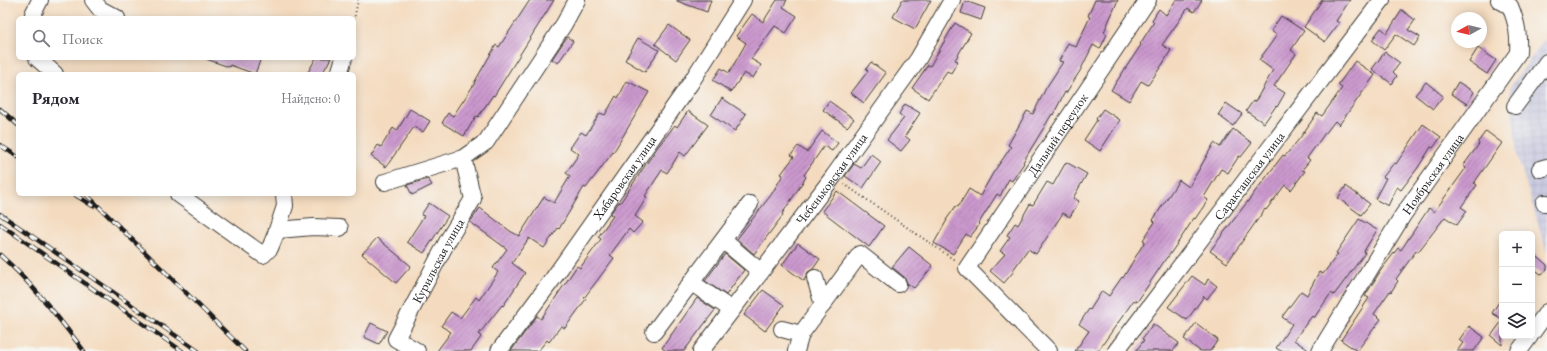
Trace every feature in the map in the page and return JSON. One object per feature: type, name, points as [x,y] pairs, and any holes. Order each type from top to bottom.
[{"type":"street","points":[[33,16],[40,0]]},
{"type":"street","points":[[94,0],[100,9],[113,16]]},
{"type":"street","points":[[385,182],[463,158],[486,142],[564,24],[577,0]]},
{"type":"street","name":"Хабаровская улица","points":[[499,351],[552,280],[690,84],[744,0]]},
{"type":"street","name":"Чебеньковская улица","points":[[701,351],[833,177],[918,59],[952,0]]},
{"type":"street","name":"Дальний переулок","points":[[967,268],[1148,0]]},
{"type":"street","name":"Саракташская улица","points":[[1116,351],[1382,0]]},
{"type":"street","name":"Ноябрьская улица","points":[[1320,351],[1403,215],[1518,53],[1519,37],[1516,21],[1510,6],[1499,0]]},
{"type":"street","points":[[39,60],[53,72]]},
{"type":"street","points":[[340,72],[343,60]]},
{"type":"street","points":[[1515,106],[1547,62]]},
{"type":"street","name":"Курильская улица","points":[[417,351],[396,340],[448,240],[473,199],[463,158]]},
{"type":"street","points":[[181,196],[263,255],[270,248],[277,233],[285,206],[284,196]]},
{"type":"street","points":[[654,332],[724,241],[750,204]]},
{"type":"street","points":[[277,233],[314,227],[340,228]]},
{"type":"street","points":[[724,241],[762,272]]},
{"type":"street","points":[[796,351],[802,334],[860,254],[898,284]]},
{"type":"street","points":[[967,268],[1049,351]]},
{"type":"street","points":[[815,278],[823,305]]},
{"type":"street","points":[[692,283],[732,310]]},
{"type":"street","points":[[1535,329],[1547,312]]},
{"type":"street","points":[[782,329],[802,334]]},
{"type":"street","points":[[1519,351],[1528,339]]},
{"type":"path","points":[[355,16],[358,0]]},
{"type":"path","points":[[833,177],[967,268]]},
{"type":"shaded area","points":[[1547,36],[1547,253],[1517,154],[1510,87]]},
{"type":"building","points":[[530,0],[554,0],[494,96],[493,95],[478,117],[476,116],[464,136],[442,123],[448,113],[453,116],[475,83],[496,45],[499,47]]},
{"type":"building","points":[[677,0],[711,0],[707,12]]},
{"type":"building","points":[[777,0],[787,0],[783,7],[797,16],[786,33],[775,26],[751,59],[761,65],[753,78],[744,73],[731,92],[713,80],[721,68],[729,73],[746,43],[736,36],[752,14],[763,22]]},
{"type":"building","points":[[902,0],[931,0],[915,29],[893,17]]},
{"type":"building","points":[[1095,0],[1118,0],[1104,32],[1107,34],[1100,49],[1093,45],[1080,71],[1066,93],[1065,92],[1053,115],[1052,114],[1023,162],[1024,163],[1012,181],[1009,179],[1000,196],[997,194],[979,223],[980,224],[970,237],[966,234],[953,254],[934,243],[946,220],[956,206],[958,207],[969,189],[980,196],[993,173],[1011,147],[1008,145],[1027,111],[1033,114],[1046,88],[1063,62],[1059,61],[1068,43],[1076,47],[1090,17],[1088,16]]},
{"type":"building","points":[[1176,0],[1202,0],[1194,12],[1188,8],[1162,45],[1171,50],[1162,65],[1148,85],[1141,81],[1129,101],[1111,90],[1141,45],[1140,44],[1154,22],[1152,20],[1159,9],[1166,15]]},
{"type":"building","points":[[1322,0],[1350,0],[1336,21],[1339,23],[1325,42],[1304,27]]},
{"type":"building","points":[[965,1],[985,8],[981,20],[961,13]]},
{"type":"building","points":[[1402,10],[1415,20],[1408,30],[1420,37],[1414,46],[1396,34],[1384,50],[1372,40],[1381,28],[1387,33]]},
{"type":"building","points":[[1281,16],[1304,31],[1291,50],[1296,54],[1274,86],[1285,93],[1277,107],[1276,106],[1264,123],[1246,111],[1253,101],[1255,102],[1273,70],[1259,60],[1277,35],[1271,31]]},
{"type":"building","points":[[955,23],[971,33],[955,60],[958,61],[951,73],[947,71],[928,99],[912,88],[928,65],[930,66]]},
{"type":"building","points":[[669,25],[690,40],[676,60],[655,44]]},
{"type":"building","points":[[567,37],[573,41],[558,63],[552,59]]},
{"type":"building","points":[[638,38],[659,50],[645,72],[625,60]]},
{"type":"building","points":[[1478,48],[1496,60],[1487,74],[1469,62]]},
{"type":"building","points":[[1385,52],[1400,63],[1393,72],[1397,76],[1392,84],[1372,69]]},
{"type":"building","points":[[209,60],[260,60],[256,72],[249,72],[230,65],[229,67]]},
{"type":"building","points":[[315,60],[330,60],[323,72],[308,72]]},
{"type":"building","points":[[1355,61],[1375,75],[1339,125],[1335,121],[1325,133],[1307,158],[1310,160],[1302,170],[1305,171],[1291,190],[1285,185],[1266,210],[1265,209],[1227,263],[1210,251],[1283,155],[1285,156],[1300,138],[1317,113],[1322,116],[1342,88],[1338,85]]},
{"type":"building","points":[[871,62],[886,73],[864,103],[851,93],[868,71],[866,69]]},
{"type":"building","points":[[627,81],[649,92],[616,148],[586,188],[584,187],[559,229],[558,228],[544,248],[529,238],[512,263],[525,273],[503,306],[502,305],[479,334],[481,337],[471,351],[437,351],[451,332],[441,326],[451,312],[460,318],[476,297],[479,300],[498,272],[493,268],[507,249],[470,222],[480,208],[519,236],[544,197],[554,203],[570,176],[566,173],[579,154],[570,148],[581,132],[586,135],[600,113],[605,115],[616,96],[618,98]]},
{"type":"building","points":[[1426,82],[1443,96],[1433,109],[1415,95]]},
{"type":"building","points":[[1458,82],[1474,92],[1467,104],[1451,94]]},
{"type":"building","points":[[722,98],[746,114],[735,131],[711,115]]},
{"type":"building","points":[[829,101],[854,119],[847,127],[823,110]]},
{"type":"building","points":[[1226,103],[1242,114],[1233,126],[1218,115]]},
{"type":"building","points":[[905,104],[920,113],[905,136],[910,140],[901,151],[887,140],[904,118],[899,114]]},
{"type":"building","points":[[410,109],[430,121],[423,132],[414,127],[386,167],[371,156],[378,145],[381,147],[393,128],[397,131]]},
{"type":"building","points":[[1103,109],[1120,120],[1100,151],[1084,140]]},
{"type":"building","points":[[688,111],[708,125],[685,156],[680,152],[667,173],[662,170],[645,196],[647,197],[635,216],[643,222],[633,233],[629,229],[610,255],[614,258],[584,298],[586,299],[565,328],[561,326],[549,342],[547,340],[538,351],[511,351],[537,316],[541,319],[577,266],[580,268],[601,239],[598,237],[613,216],[610,214],[619,202],[620,203],[657,148],[675,125],[677,127]]},
{"type":"building","points":[[1423,124],[1441,137],[1433,148],[1431,147],[1401,190],[1397,187],[1388,206],[1375,199],[1386,178],[1383,177],[1394,163],[1396,164]]},
{"type":"building","points":[[1233,129],[1252,143],[1241,157],[1239,156],[1228,173],[1221,169],[1204,197],[1208,200],[1195,219],[1194,218],[1137,302],[1134,300],[1098,351],[1075,351],[1089,331],[1079,324],[1102,291],[1109,296],[1122,277],[1123,278],[1145,241],[1143,240],[1155,222],[1153,220],[1179,180],[1189,187],[1214,143],[1220,147]]},
{"type":"building","points":[[822,131],[838,143],[832,151],[824,146],[804,175],[806,177],[782,214],[783,215],[754,254],[737,239],[771,195],[783,175],[781,174],[794,157],[791,155],[798,146],[807,152]]},
{"type":"building","points":[[1486,131],[1502,143],[1474,183],[1477,185],[1461,207],[1467,211],[1457,225],[1445,217],[1418,252],[1416,251],[1396,279],[1398,281],[1391,292],[1390,291],[1374,314],[1381,319],[1357,351],[1341,340],[1369,298],[1365,296],[1381,270],[1398,248],[1401,250],[1429,208],[1434,212],[1466,168],[1463,166],[1479,144],[1478,142]]},
{"type":"building","points":[[871,154],[881,162],[863,188],[845,176],[854,164],[861,168]]},
{"type":"building","points":[[1066,162],[1087,174],[1073,198],[1079,201],[1070,217],[1063,213],[1036,254],[1028,249],[1013,270],[1014,271],[1004,283],[990,271],[1005,254],[1000,251],[1010,237],[1007,235],[1015,223],[1018,225],[1030,204],[1033,205],[1047,182],[1053,185]]},
{"type":"building","points":[[428,179],[432,185],[412,195],[407,185]]},
{"type":"building","points":[[1346,186],[1370,204],[1361,215],[1338,198]]},
{"type":"building","points":[[837,191],[884,226],[869,247],[822,211]]},
{"type":"building","points":[[429,203],[448,216],[424,253],[407,242],[424,216],[421,215]]},
{"type":"building","points":[[1359,219],[1377,230],[1364,251],[1365,253],[1334,295],[1331,293],[1314,318],[1312,316],[1294,340],[1310,351],[1281,351],[1276,348],[1292,324],[1282,317],[1301,291],[1307,295],[1319,272],[1323,274],[1338,254],[1336,253]]},
{"type":"building","points":[[377,238],[411,266],[396,283],[362,254]]},
{"type":"building","points":[[798,243],[820,259],[813,269],[808,272],[804,281],[782,265]]},
{"type":"building","points":[[909,247],[933,266],[914,288],[907,283],[904,277],[892,267]]},
{"type":"building","points":[[725,254],[744,270],[726,295],[705,281]]},
{"type":"building","points":[[1535,255],[1547,265],[1547,269],[1542,275],[1535,269]]},
{"type":"building","points":[[1192,276],[1205,285],[1208,279],[1217,286],[1207,299],[1204,296],[1187,320],[1168,307]]},
{"type":"building","points":[[763,290],[784,305],[765,331],[744,315]]},
{"type":"building","points":[[697,298],[715,310],[684,351],[666,351],[662,348]]},
{"type":"building","points":[[1499,302],[1499,317],[1492,313]]},
{"type":"building","points":[[371,323],[387,331],[379,344],[364,337]]},
{"type":"building","points":[[1196,323],[1218,340],[1210,351],[1200,351],[1184,339]]},
{"type":"building","points":[[1153,324],[1179,343],[1173,351],[1136,351],[1144,340],[1142,339]]},
{"type":"building","points":[[1499,325],[1499,339],[1502,339],[1502,345],[1491,336]]},
{"type":"building","points":[[1469,326],[1484,337],[1474,351],[1457,351],[1463,343],[1459,340]]},
{"type":"railway","points":[[0,109],[16,123]]},
{"type":"railway","points":[[0,145],[16,156]]},
{"type":"railway","points":[[77,196],[93,206]]},
{"type":"railway","points":[[88,196],[245,351]]},
{"type":"railway","points":[[0,214],[198,351]]},
{"type":"railway","points":[[0,224],[182,351]]},
{"type":"railway","points":[[0,255],[34,289],[84,351]]}]
